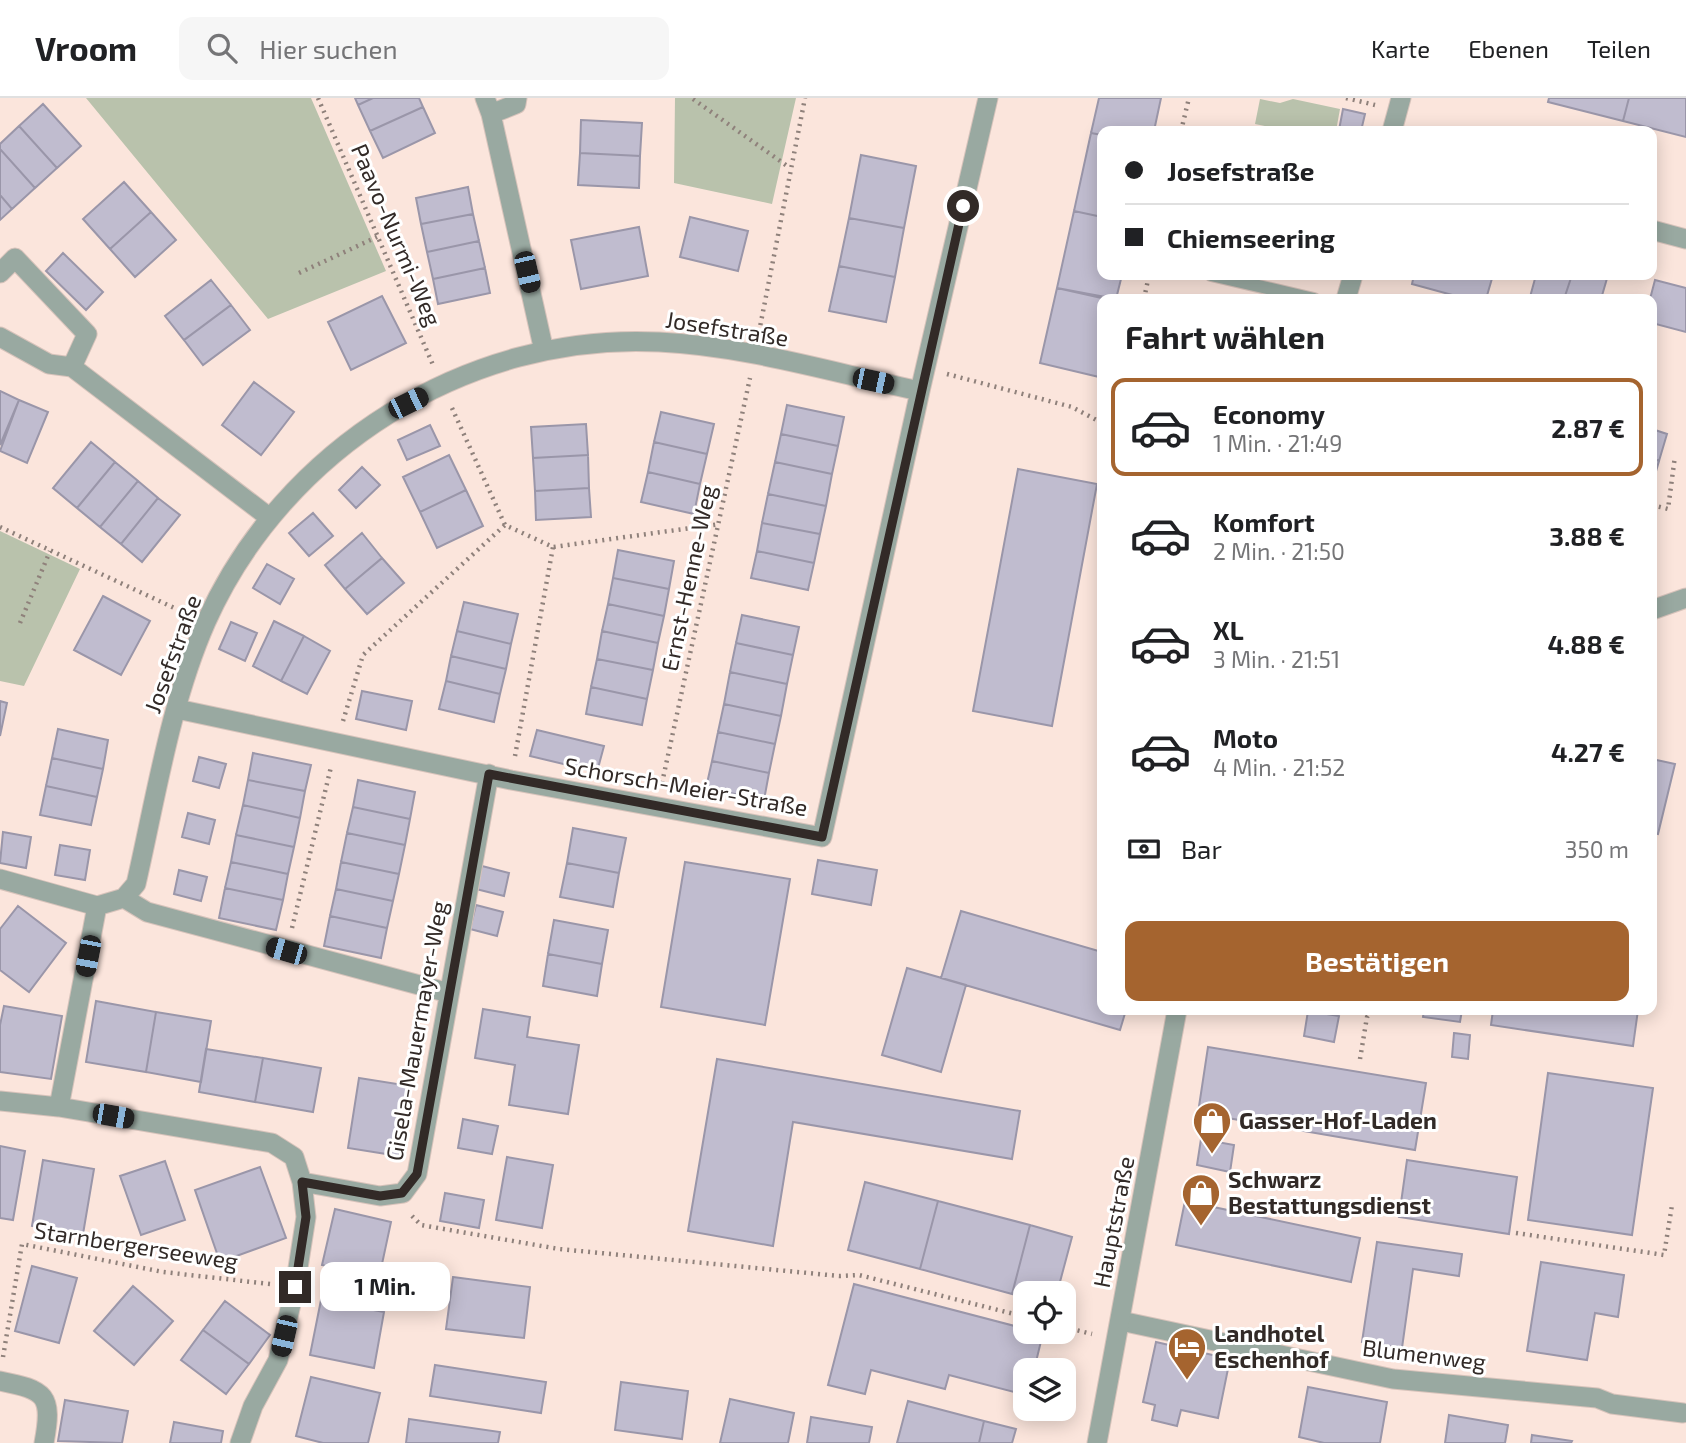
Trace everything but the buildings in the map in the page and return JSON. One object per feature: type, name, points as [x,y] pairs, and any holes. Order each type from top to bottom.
[{"type":"street","points":[[517,98],[516,104],[488,106],[544,351]]},
{"type":"street","points":[[920,391],[988,98]]},
{"type":"street","points":[[1393,126],[1401,98]]},
{"type":"street","points":[[1657,231],[1686,239]]},
{"type":"street","points":[[0,273],[15,258],[88,334],[72,367]]},
{"type":"street","points":[[0,337],[49,364],[72,367],[270,518]]},
{"type":"street","name":"Josefstraße","points":[[124,898],[136,884],[177,709],[206,623],[233,571],[270,518],[303,480],[344,442],[390,411],[491,365],[544,351],[600,343],[657,342],[707,346],[920,391]]},
{"type":"street","name":"Schorsch-Meier-Straße","points":[[177,709],[511,780],[822,837],[920,391]]},
{"type":"street","points":[[1657,608],[1686,598]]},
{"type":"street","name":"Gisela-Mauermayer-Weg","points":[[302,1182],[380,1196],[402,1193],[417,1174],[489,774]]},
{"type":"street","points":[[0,879],[97,906],[124,898],[146,912],[449,993]]},
{"type":"street","points":[[59,1107],[97,906]]},
{"type":"street","name":"Hauptstraße","points":[[1097,1443],[1176,1015]]},
{"type":"street","points":[[0,1101],[59,1107],[272,1143],[294,1157],[302,1182],[306,1217],[295,1287],[278,1360],[253,1406],[240,1443]]},
{"type":"street","name":"Blumenweg","points":[[1121,1321],[1393,1380],[1597,1398],[1612,1404],[1683,1413]]},
{"type":"street","points":[[1,1372],[33,1387],[42,1397],[50,1413],[44,1443]]},
{"type":"lane","points":[[1232,280],[1293,294]]},
{"type":"path","name":"Paavo-Nurmi-Weg","points":[[318,98],[505,525]]},
{"type":"path","name":"Ernst-Henne-Weg","points":[[657,808],[755,356],[804,98]]},
{"type":"path","points":[[1182,126],[1189,98]]},
{"type":"path","points":[[693,99],[790,168]]},
{"type":"path","points":[[299,273],[377,237]]},
{"type":"path","points":[[926,369],[1072,407],[1097,420]]},
{"type":"path","points":[[1657,506],[1668,509],[1675,456]]},
{"type":"path","points":[[286,951],[337,743],[363,655],[505,525],[553,547],[720,524]]},
{"type":"path","points":[[0,527],[206,623]]},
{"type":"path","points":[[511,780],[553,547]]},
{"type":"path","points":[[20,624],[50,551]]},
{"type":"path","points":[[1360,1059],[1368,1015]]},
{"type":"path","points":[[402,1193],[407,1212],[421,1225],[559,1249],[839,1276],[859,1275],[1013,1314]]},
{"type":"path","points":[[1516,1233],[1664,1255],[1672,1205]]},
{"type":"path","name":"Starnbergerseeweg","points":[[1,1372],[22,1244],[163,1272],[295,1287]]},
{"type":"green space","points":[[86,98],[311,98],[386,271],[268,319]]},
{"type":"green space","points":[[675,98],[796,98],[772,204],[674,183]]},
{"type":"green space","points":[[1260,99],[1280,103],[1293,99],[1340,109],[1337,126],[1255,124]]},
{"type":"green space","points":[[0,531],[80,569],[24,686],[0,681]]},
{"type":"place","name":"Gasser-Hof-Laden","points":[[1212,1155]]},
{"type":"place","name":"Schwarz Bestattungsdienst","points":[[1201,1227]]},
{"type":"place","name":"Landhotel Eschenhof","points":[[1187,1381]]},
{"type":"route","points":[[295,1287],[306,1217],[302,1182],[380,1196],[402,1193],[417,1174],[489,774],[657,808],[822,837],[963,206]]}]
